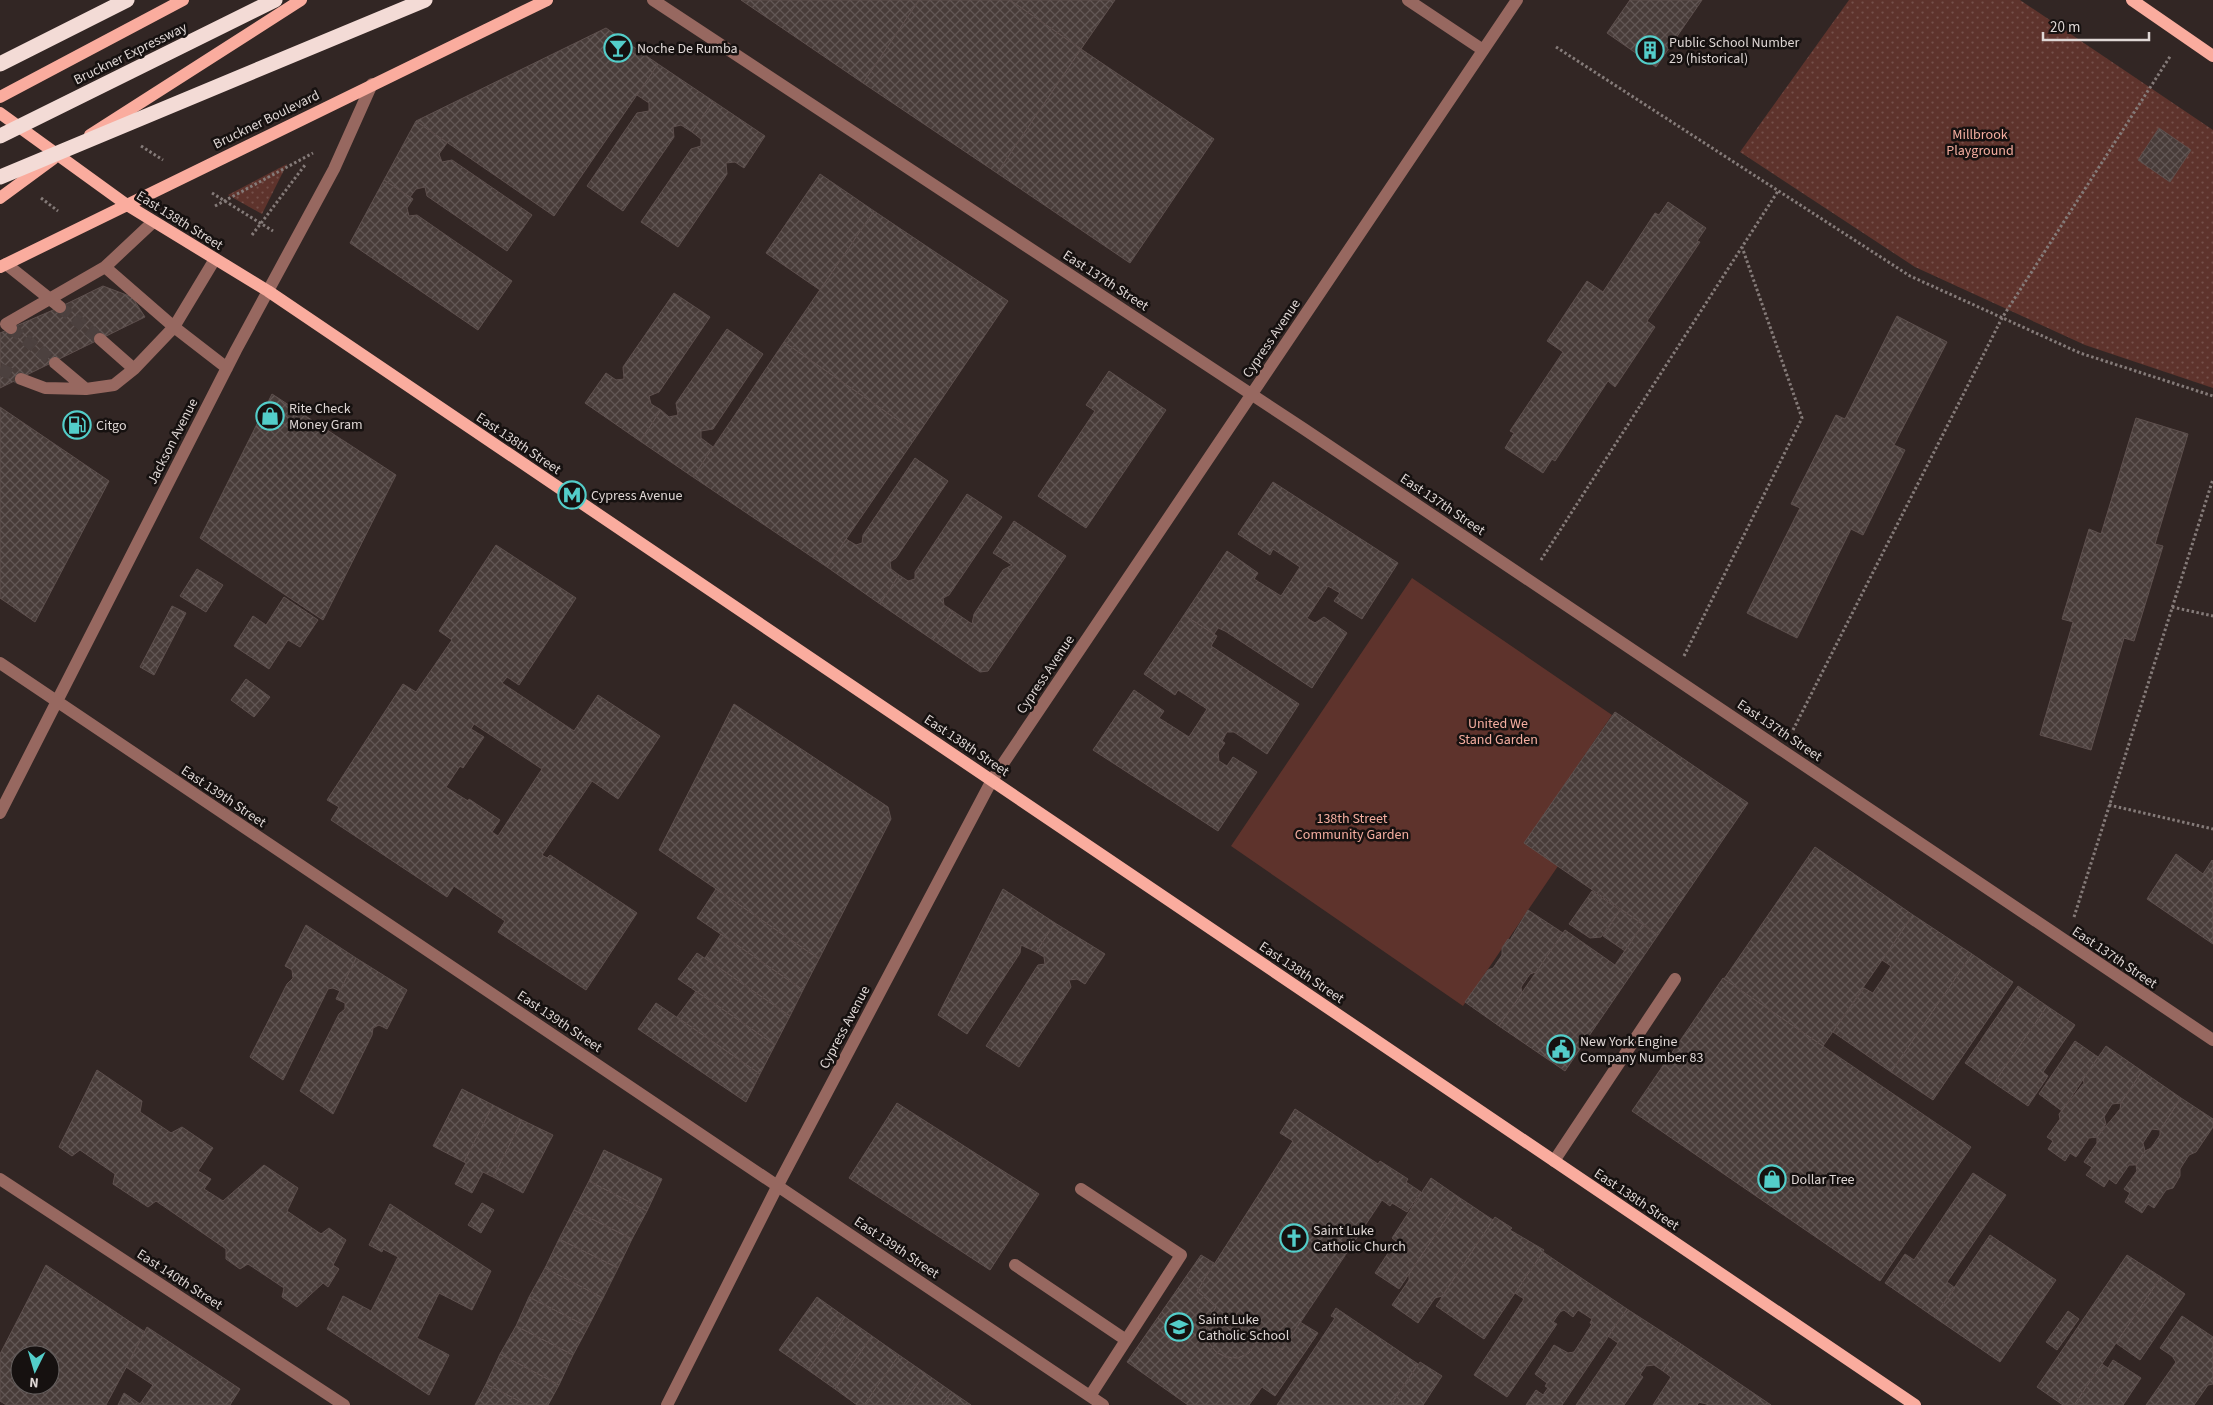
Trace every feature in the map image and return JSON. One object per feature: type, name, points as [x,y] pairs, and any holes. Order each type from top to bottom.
[{"type":"highway","points":[[0,64],[127,0]]},
{"type":"highway","name":"Bruckner Expressway","points":[[0,136],[275,0]]},
{"type":"highway","points":[[0,177],[425,0]]},
{"type":"main road","points":[[0,97],[183,0]]},
{"type":"main road","points":[[0,198],[59,155],[301,0]]},
{"type":"main road","name":"Bruckner Boulevard","points":[[3,266],[547,0]]},
{"type":"main road","points":[[2132,0],[2213,56]]},
{"type":"main road","name":"East 138th Street","points":[[0,113],[126,205],[268,291],[1915,1405]]},
{"type":"street","name":"East 137th Street","points":[[653,0],[1252,394],[2213,1040]]},
{"type":"street","points":[[1408,0],[1483,50]]},
{"type":"street","name":"Cypress Avenue","points":[[666,1405],[778,1185],[992,780],[1516,0]]},
{"type":"street","name":"Jackson Avenue","points":[[0,813],[227,368],[334,169],[372,84]]},
{"type":"street","points":[[6,326],[49,298],[105,267],[153,222]]},
{"type":"street","points":[[21,379],[45,388],[86,389],[114,385],[174,328],[215,259]]},
{"type":"street","points":[[3,266],[60,307]]},
{"type":"street","points":[[105,267],[174,328],[227,368]]},
{"type":"street","points":[[100,339],[134,368]]},
{"type":"street","points":[[54,363],[86,389]]},
{"type":"street","name":"East 139th Street","points":[[0,663],[1103,1405]]},
{"type":"street","points":[[1554,1161],[1675,979]]},
{"type":"street","name":"East 140th Street","points":[[0,1179],[344,1405]]},
{"type":"street","points":[[1081,1189],[1181,1255],[1090,1396]]},
{"type":"street","points":[[1015,1265],[1126,1340]]},
{"type":"path","points":[[1782,750],[2002,318],[2183,36]]},
{"type":"path","points":[[1556,46],[1910,276],[2080,353],[2213,396]]},
{"type":"path","points":[[141,145],[168,163]]},
{"type":"path","points":[[215,206],[321,150]]},
{"type":"path","points":[[252,235],[315,153]]},
{"type":"path","points":[[1528,580],[1778,191]]},
{"type":"path","points":[[212,193],[279,234]]},
{"type":"path","points":[[41,198],[60,212]]},
{"type":"path","points":[[1674,677],[1802,418],[1742,247]]},
{"type":"path","points":[[2066,942],[2213,479]]},
{"type":"path","points":[[2172,607],[2213,616]]},
{"type":"path","points":[[2109,806],[2213,829]]},
{"type":"green space","name":"Millbrook Playground","points":[[1849,0],[2020,0],[2213,130],[2213,388],[2085,345],[1915,267],[1740,152]]},
{"type":"green space","points":[[287,164],[262,214],[228,195]]},
{"type":"green space","points":[[1412,578],[1612,715],[1525,843],[1558,866],[1463,1006],[1231,846]]},
{"type":"building","points":[[741,0],[919,0],[863,83]]},
{"type":"building","points":[[919,0],[1010,0],[1081,49],[997,173],[863,83]]},
{"type":"building","points":[[1010,0],[1115,0],[1081,49]]},
{"type":"building","name":"Public School Number 29 (historical)","points":[[1630,0],[1702,0],[1656,67],[1607,33]]},
{"type":"building","points":[[606,28],[658,64],[554,216],[416,121]]},
{"type":"building","points":[[1081,49],[1214,139],[1130,263],[997,173]]},
{"type":"building","points":[[658,64],[713,101],[692,132],[681,125],[673,127],[674,137],[623,211],[587,186],[637,113],[649,111],[649,103],[637,95]]},
{"type":"building","points":[[713,101],[765,136],[744,168],[735,162],[726,163],[727,174],[678,247],[641,222],[691,149],[701,146],[701,139],[692,132]]},
{"type":"building","points":[[416,121],[447,143],[439,154],[442,162],[452,160],[532,215],[507,251],[427,196],[425,187],[416,189],[410,197],[384,180]]},
{"type":"building","points":[[2159,128],[2191,150],[2170,182],[2138,160]]},
{"type":"building","points":[[820,174],[874,211],[820,290],[766,253]]},
{"type":"building","points":[[384,180],[413,199],[407,208],[409,216],[417,215],[512,281],[478,330],[350,243]]},
{"type":"building","points":[[1668,202],[1706,228],[1697,241],[1700,242],[1647,321],[1655,327],[1615,387],[1608,381],[1555,461],[1552,459],[1543,473],[1505,448],[1514,433],[1510,431],[1563,352],[1547,341],[1587,281],[1603,292],[1655,213],[1659,215]]},
{"type":"building","points":[[874,211],[1008,301],[918,434],[784,342]]},
{"type":"building","points":[[103,286],[132,297],[145,317],[0,388],[0,333]]},
{"type":"building","points":[[674,293],[710,317],[659,392],[649,396],[651,404],[661,410],[640,441],[585,403],[606,373],[616,380],[624,379],[623,367]]},
{"type":"building","points":[[1897,316],[1947,342],[1894,445],[1905,450],[1863,535],[1851,529],[1797,638],[1747,613],[1800,508],[1791,504],[1836,415],[1845,419]]},
{"type":"building","points":[[727,329],[763,354],[713,429],[701,431],[701,438],[713,447],[693,477],[640,441],[661,410],[669,417],[678,415],[676,403]]},
{"type":"building","points":[[784,342],[918,434],[827,567],[693,477]]},
{"type":"building","points":[[1109,371],[1166,410],[1086,528],[1038,496],[1095,411],[1086,405]]},
{"type":"building","points":[[272,394],[396,475],[323,620],[200,538]]},
{"type":"building","points":[[0,407],[109,481],[35,622],[0,598]]},
{"type":"building","points":[[2136,418],[2188,434],[2155,544],[2163,546],[2134,641],[2124,638],[2091,750],[2040,735],[2073,622],[2062,619],[2089,529],[2101,534]]},
{"type":"building","points":[[915,458],[948,481],[896,558],[890,562],[891,569],[899,575],[880,604],[827,567],[846,539],[856,545],[862,543],[863,535]]},
{"type":"building","points":[[1273,482],[1398,563],[1362,619],[1334,601],[1340,593],[1328,586],[1307,618],[1315,623],[1324,617],[1347,633],[1312,688],[1225,631],[1218,628],[1214,634],[1184,615],[1227,551],[1258,573],[1254,579],[1281,596],[1300,567],[1273,549],[1270,555],[1238,534]]},
{"type":"building","points":[[967,494],[1002,517],[949,595],[943,598],[944,605],[953,611],[933,640],[880,604],[899,575],[908,581],[915,579],[915,572]]},
{"type":"building","points":[[1014,521],[1066,556],[988,671],[980,672],[933,640],[953,611],[972,624],[974,614],[1003,570],[1012,565],[993,553]]},
{"type":"building","points":[[496,545],[576,598],[519,685],[507,677],[502,683],[574,731],[598,695],[660,736],[618,799],[592,781],[542,855],[547,858],[550,855],[637,913],[586,990],[498,932],[505,921],[454,886],[447,897],[331,820],[339,807],[327,800],[403,684],[416,692],[452,640],[439,631]],"holes":[[[474,724],[542,769],[498,836],[492,832],[500,820],[469,799],[468,801],[446,787],[460,766],[463,768],[484,737],[471,729]]]},
{"type":"building","points":[[197,569],[223,585],[206,612],[180,596]]},
{"type":"building","points":[[284,597],[318,620],[300,647],[288,640],[269,669],[234,646],[253,616],[266,625]]},
{"type":"building","points":[[172,606],[186,613],[154,675],[140,667]]},
{"type":"building","points":[[1184,615],[1217,636],[1211,646],[1299,704],[1267,754],[1234,732],[1227,732],[1222,741],[1225,743],[1218,753],[1219,761],[1227,766],[1233,757],[1257,772],[1218,831],[1093,750],[1134,690],[1164,711],[1159,718],[1189,737],[1207,709],[1178,690],[1175,695],[1144,674]]},
{"type":"building","points":[[246,679],[270,697],[254,717],[231,700]]},
{"type":"building","points":[[734,704],[888,807],[891,819],[819,959],[659,850]]},
{"type":"building","points":[[1615,712],[1748,803],[1658,935],[1524,843]]},
{"type":"building","points":[[1815,847],[1913,915],[1823,1046],[1724,979]]},
{"type":"building","points":[[2176,854],[2203,874],[2213,861],[2213,944],[2147,899]]},
{"type":"building","points":[[716,889],[819,959],[803,990],[697,918]]},
{"type":"building","points":[[1003,889],[1055,923],[1036,952],[1021,945],[1020,953],[967,1034],[938,1015]]},
{"type":"building","points":[[1592,891],[1620,910],[1601,937],[1590,938],[1569,924]]},
{"type":"building","points":[[1621,909],[1643,924],[1625,951],[1603,936]]},
{"type":"building","points":[[1528,910],[1563,933],[1536,972],[1530,974],[1521,987],[1522,993],[1499,1026],[1465,1002],[1488,970],[1493,968],[1502,955],[1502,948],[1508,939],[1510,940]]},
{"type":"building","points":[[1913,915],[1972,954],[1891,1072],[1833,1032],[1864,988],[1873,993],[1891,966],[1882,960]]},
{"type":"building","points":[[1055,923],[1105,954],[1085,984],[1077,979],[1069,980],[1071,987],[1019,1067],[986,1046],[1038,965],[1045,964],[1044,957],[1036,952]]},
{"type":"building","points":[[1643,924],[1658,935],[1565,1071],[1499,1026],[1565,930],[1615,965]]},
{"type":"building","points":[[306,925],[356,958],[340,991],[333,988],[328,989],[283,1080],[250,1057],[287,984],[293,978],[292,970],[285,966]]},
{"type":"building","points":[[721,934],[803,990],[790,1016],[705,958]]},
{"type":"building","points":[[697,953],[790,1016],[775,1045],[678,979]]},
{"type":"building","points":[[1972,954],[2013,982],[1933,1100],[1891,1072]]},
{"type":"building","points":[[356,958],[407,990],[387,1029],[379,1025],[373,1028],[372,1035],[333,1114],[300,1091],[339,1014],[345,1009],[345,1003],[336,999]]},
{"type":"building","points":[[1723,978],[1971,1147],[1880,1281],[1632,1111]]},
{"type":"building","points":[[2018,986],[2047,1006],[1994,1083],[1965,1063]]},
{"type":"building","points":[[696,991],[775,1045],[760,1074],[677,1017]]},
{"type":"building","points":[[656,1003],[760,1074],[746,1102],[638,1029]]},
{"type":"building","points":[[2047,1006],[2075,1025],[2043,1072],[2048,1076],[2028,1106],[1994,1083]]},
{"type":"building","points":[[2075,1041],[2098,1057],[2062,1111],[2039,1094]]},
{"type":"building","points":[[2106,1046],[2142,1071],[2121,1103],[2112,1104],[2104,1117],[2106,1124],[2097,1137],[2089,1138],[2076,1157],[2070,1153],[2065,1161],[2048,1149],[2053,1141],[2047,1137],[2060,1119],[2059,1114],[2084,1083],[2083,1079]]},
{"type":"building","points":[[97,1070],[142,1101],[140,1112],[171,1133],[182,1127],[213,1148],[198,1171],[211,1179],[204,1189],[223,1201],[264,1165],[298,1188],[287,1211],[321,1234],[329,1228],[346,1240],[333,1265],[339,1269],[328,1287],[323,1283],[297,1307],[282,1297],[284,1288],[248,1264],[240,1269],[226,1259],[226,1249],[156,1201],[148,1207],[113,1184],[115,1174],[80,1150],[72,1156],[59,1147]]},
{"type":"building","points":[[2142,1071],[2181,1098],[2160,1130],[2152,1129],[2143,1143],[2145,1151],[2136,1165],[2129,1165],[2116,1184],[2109,1179],[2104,1187],[2086,1175],[2092,1167],[2084,1162],[2097,1143],[2097,1137],[2120,1109],[2121,1103]]},
{"type":"building","points":[[462,1089],[493,1105],[464,1162],[433,1146]]},
{"type":"building","points":[[2181,1098],[2213,1119],[2213,1127],[2196,1152],[2189,1155],[2180,1169],[2180,1176],[2173,1188],[2166,1190],[2154,1208],[2148,1204],[2142,1213],[2125,1202],[2130,1193],[2124,1189],[2137,1171],[2136,1165],[2145,1151],[2151,1148],[2160,1135],[2160,1130]]},
{"type":"building","points":[[897,1103],[1039,1194],[990,1270],[849,1178]]},
{"type":"building","points":[[493,1105],[522,1120],[493,1177],[483,1172],[472,1193],[455,1184]]},
{"type":"building","name":"Saint Luke Catholic Church","points":[[1295,1109],[1378,1164],[1380,1161],[1408,1179],[1406,1182],[1421,1192],[1407,1212],[1392,1203],[1390,1206],[1382,1200],[1282,1350],[1261,1336],[1249,1353],[1238,1358],[1226,1357],[1216,1352],[1209,1343],[1206,1331],[1208,1319],[1216,1307],[1197,1291],[1293,1141],[1280,1133]]},
{"type":"building","points":[[522,1120],[553,1135],[523,1193],[493,1177]]},
{"type":"building","points":[[604,1150],[662,1179],[647,1211],[589,1181]]},
{"type":"building","points":[[1973,1173],[2006,1195],[1947,1282],[1955,1288],[1934,1317],[1885,1283],[1905,1254],[1914,1260]]},
{"type":"building","points":[[1431,1178],[1460,1198],[1399,1289],[1375,1273],[1396,1241],[1392,1238]]},
{"type":"building","points":[[589,1181],[647,1211],[632,1239],[574,1210]]},
{"type":"building","points":[[1460,1198],[1493,1220],[1442,1296],[1435,1298],[1418,1323],[1392,1305],[1409,1280],[1409,1274]]},
{"type":"building","points":[[482,1203],[494,1210],[481,1233],[468,1225]]},
{"type":"building","points":[[390,1204],[491,1271],[472,1310],[439,1293],[417,1338],[449,1355],[429,1395],[327,1329],[343,1296],[371,1311],[398,1257],[383,1249],[382,1252],[369,1245]]},
{"type":"building","points":[[574,1210],[632,1239],[618,1268],[559,1239]]},
{"type":"building","points":[[1495,1217],[1512,1228],[1510,1230],[1544,1250],[1484,1339],[1436,1306]]},
{"type":"building","points":[[1990,1235],[2056,1280],[2000,1362],[1934,1317]]},
{"type":"building","points":[[559,1239],[618,1268],[603,1298],[545,1268]]},
{"type":"building","points":[[1543,1252],[1627,1309],[1562,1405],[1526,1405],[1536,1390],[1543,1395],[1548,1388],[1545,1386],[1547,1383],[1535,1374],[1554,1345],[1568,1353],[1574,1352],[1592,1324],[1590,1323],[1592,1319],[1578,1310],[1573,1317],[1564,1310],[1560,1312],[1553,1322],[1557,1324],[1507,1397],[1474,1375],[1524,1299],[1515,1293]]},
{"type":"building","name":"Saint Luke Catholic School","points":[[1201,1255],[1214,1263],[1197,1291],[1216,1307],[1208,1319],[1206,1331],[1209,1343],[1216,1352],[1226,1357],[1238,1358],[1249,1353],[1261,1336],[1282,1350],[1300,1322],[1318,1333],[1275,1396],[1262,1387],[1249,1405],[1188,1405],[1127,1362]]},
{"type":"building","points":[[2127,1255],[2161,1277],[2074,1405],[2063,1405],[2037,1387]]},
{"type":"building","points":[[46,1265],[145,1332],[106,1405],[6,1405],[0,1401],[0,1354]]},
{"type":"building","points":[[545,1268],[603,1298],[588,1327],[529,1297]]},
{"type":"building","points":[[2161,1277],[2185,1294],[2140,1360],[2116,1343]]},
{"type":"building","points":[[529,1297],[588,1327],[573,1355],[516,1326]]},
{"type":"building","points":[[817,1297],[845,1317],[808,1370],[779,1350]]},
{"type":"building","points":[[1336,1308],[1418,1364],[1390,1405],[1277,1405],[1335,1318],[1331,1316]]},
{"type":"building","points":[[1627,1309],[1681,1344],[1663,1371],[1654,1365],[1646,1366],[1640,1375],[1643,1377],[1624,1405],[1576,1405],[1618,1343],[1608,1336]]},
{"type":"building","points":[[2068,1311],[2079,1319],[2057,1350],[2046,1342]]},
{"type":"building","points":[[2182,1316],[2213,1337],[2213,1384],[2208,1385],[2194,1405],[2146,1405],[2176,1362],[2172,1356],[2160,1348]]},
{"type":"building","points":[[845,1317],[872,1336],[835,1389],[808,1370]]},
{"type":"building","points":[[516,1326],[573,1355],[559,1385],[500,1354]]},
{"type":"building","points":[[147,1327],[240,1389],[230,1405],[118,1405],[124,1393],[140,1404],[153,1385],[126,1367]]},
{"type":"building","points":[[872,1336],[899,1355],[864,1405],[857,1405],[835,1389]]},
{"type":"building","points":[[1681,1344],[1771,1405],[1709,1405],[1699,1402],[1697,1405],[1653,1405],[1671,1377],[1663,1371]]},
{"type":"building","points":[[500,1354],[559,1385],[548,1405],[527,1405],[486,1384]]},
{"type":"building","points":[[899,1355],[925,1373],[903,1405],[864,1405]]},
{"type":"building","points":[[2113,1360],[2141,1378],[2123,1405],[2074,1405],[2102,1364],[2108,1368]]},
{"type":"building","points":[[1420,1362],[1442,1376],[1423,1405],[1391,1405]]},
{"type":"building","points":[[925,1373],[952,1392],[942,1405],[903,1405]]},
{"type":"building","points":[[486,1384],[527,1405],[475,1405]]},
{"type":"building","points":[[952,1392],[971,1405],[942,1405]]},
{"type":"tunnel","points":[[60,307],[100,339]]},
{"type":"tunnel","points":[[11,328],[55,363]]},
{"type":"tunnel","points":[[0,369],[21,379]]},
{"type":"place","name":"Noche De Rumba","points":[[618,48]]},
{"type":"place","name":"Public School Number 29 (historical)","points":[[1650,50]]},
{"type":"place","name":"Rite Check Money Gram","points":[[270,416]]},
{"type":"place","name":"Citgo","points":[[77,425]]},
{"type":"place","name":"Cypress Avenue","points":[[572,495]]},
{"type":"place","name":"New York Engine Company Number 83","points":[[1561,1049]]},
{"type":"place","name":"Dollar Tree","points":[[1772,1179]]},
{"type":"place","name":"Saint Luke Catholic Church","points":[[1294,1238]]},
{"type":"place","name":"Saint Luke Catholic School","points":[[1179,1327]]},
{"type":"park label","name":"United We Stand Garden","points":[[1498,732]]},
{"type":"park label","name":"138th Street Community Garden","points":[[1352,826]]}]
